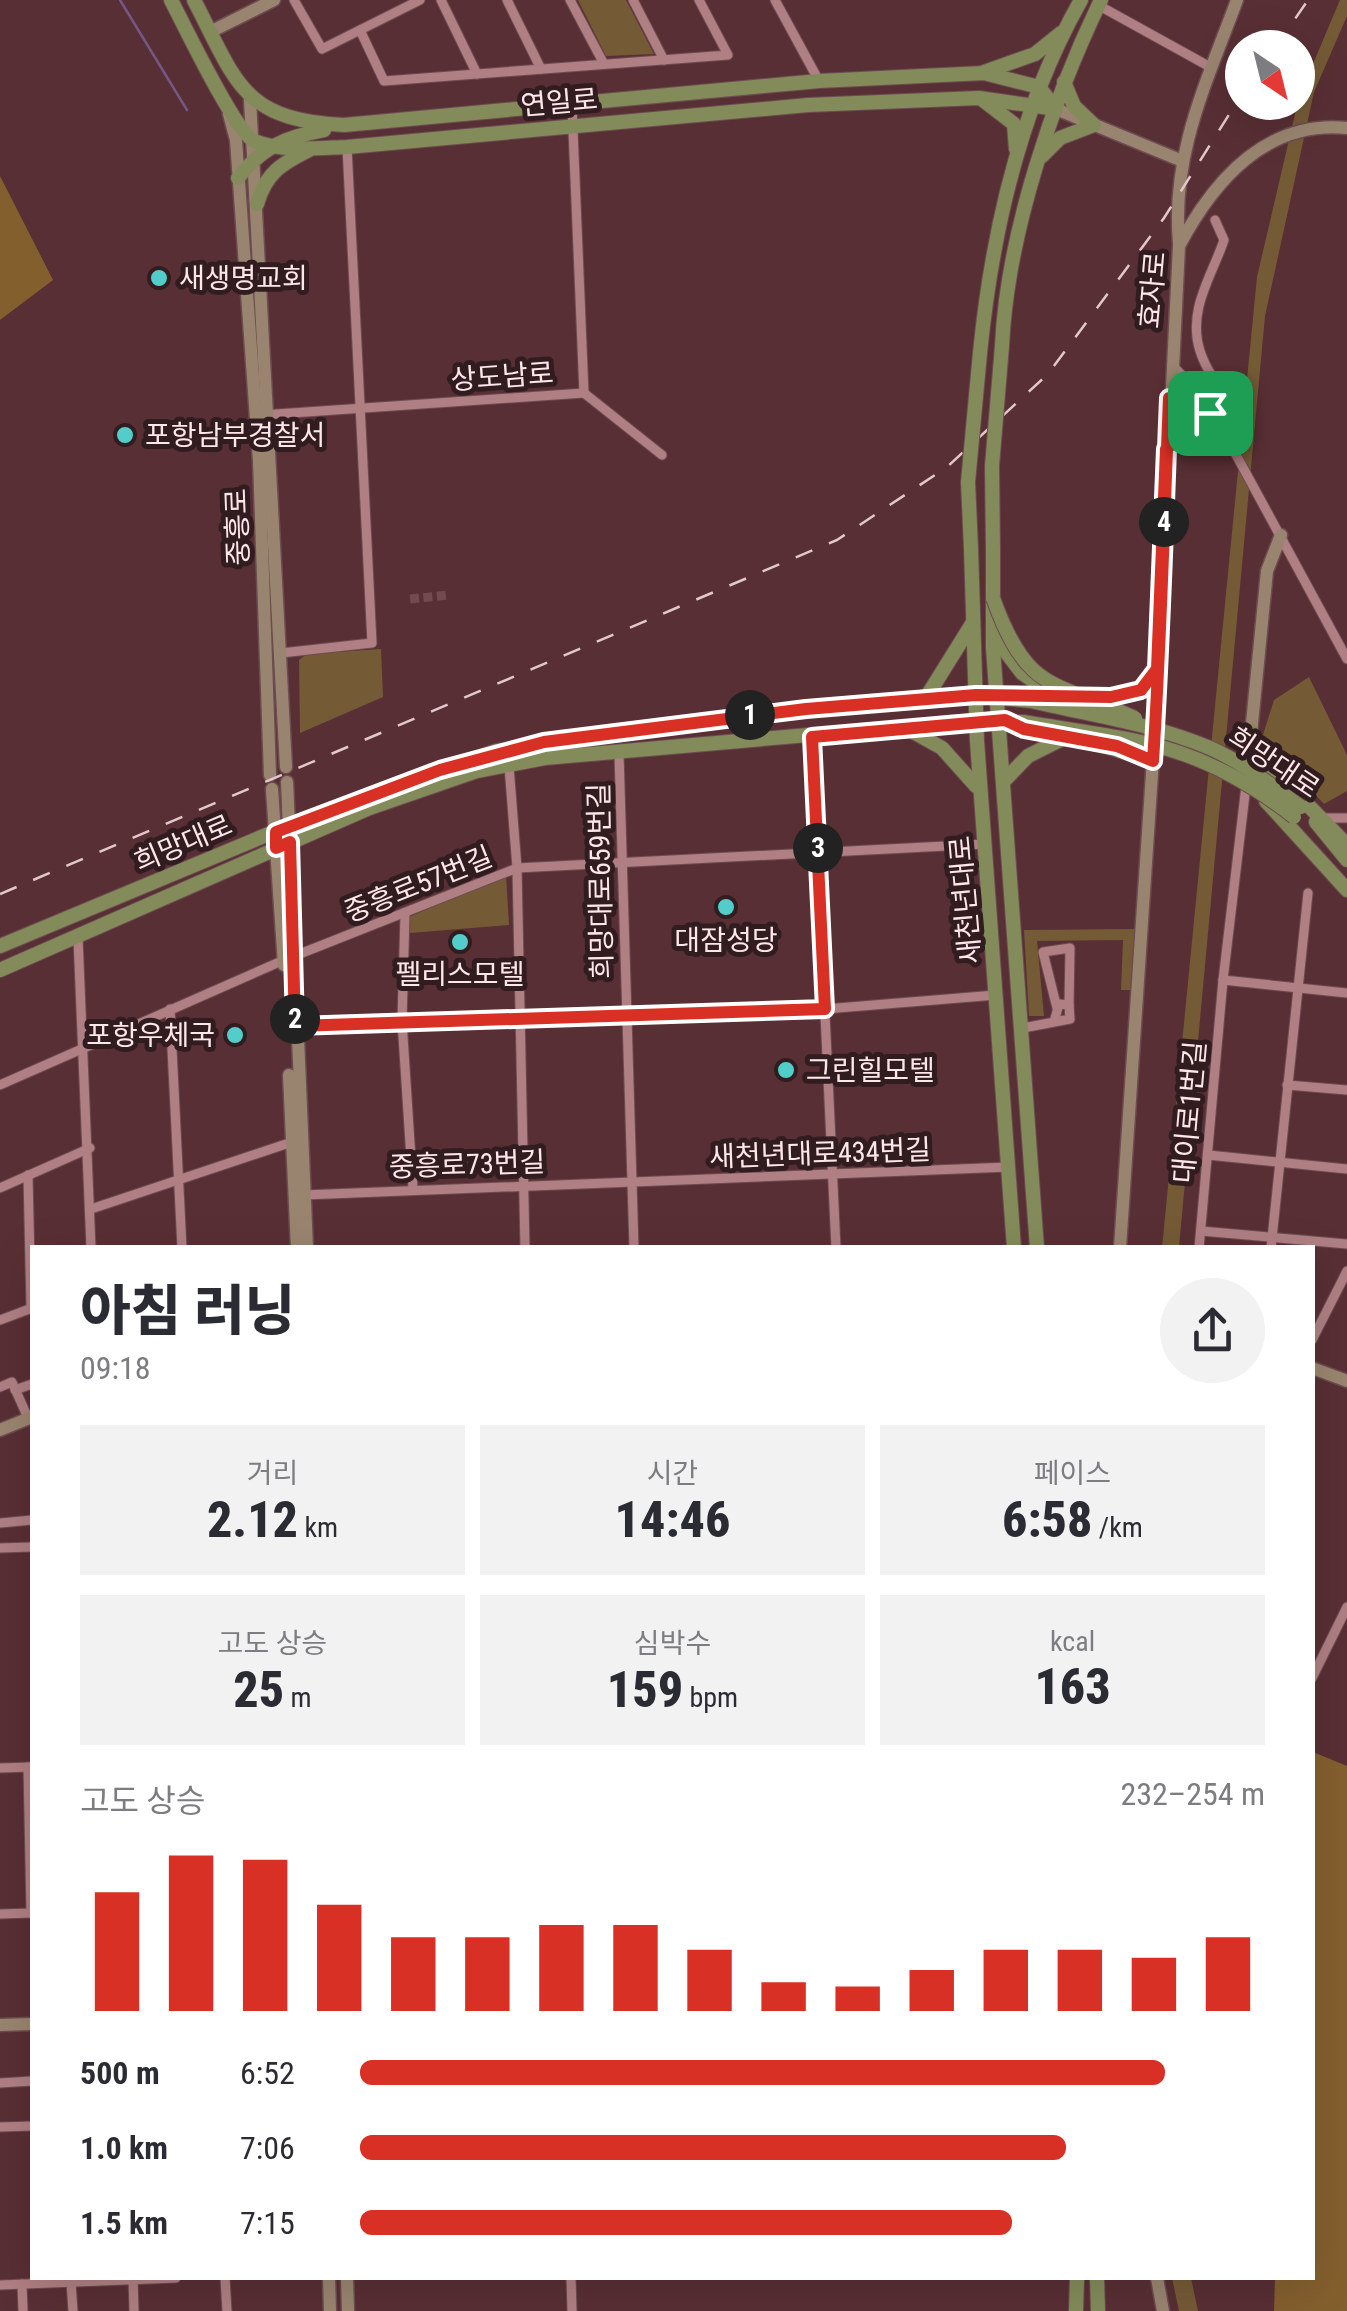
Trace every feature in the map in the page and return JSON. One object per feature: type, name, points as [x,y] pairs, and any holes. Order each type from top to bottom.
[{"type":"main road","points":[[171,0],[224,100],[255,148]]},
{"type":"main road","points":[[194,0],[250,100]]},
{"type":"main road","points":[[210,32],[274,0]]},
{"type":"main road","points":[[984,72],[1035,54],[1055,42],[1082,0]]},
{"type":"main road","points":[[1179,246],[1175,200],[1180,160],[1237,0]]},
{"type":"main road","points":[[1042,157],[1064,82],[1100,3]]},
{"type":"main road","points":[[1016,157],[1033,104],[1067,25]]},
{"type":"main road","name":"연일로","points":[[250,100],[303,123],[344,126],[818,81],[984,72],[1040,87]]},
{"type":"main road","points":[[1064,82],[1074,106],[1094,125]]},
{"type":"main road","points":[[1040,87],[1056,110],[1180,160]]},
{"type":"main road","points":[[979,98],[1014,124],[1016,157]]},
{"type":"main road","name":"연일로","points":[[274,144],[310,149],[347,148],[808,105],[979,98],[1056,110]]},
{"type":"main road","name":"중흥로","points":[[224,100],[236,140],[281,653],[297,1245]]},
{"type":"main road","name":"중흥로","points":[[250,100],[257,204],[271,782],[283,837]]},
{"type":"main road","points":[[1042,157],[1060,138],[1094,125]]},
{"type":"main road","points":[[238,178],[255,148],[344,126]]},
{"type":"main road","name":"효자로","points":[[1159,735],[1157,669],[1179,246],[1221,181],[1254,151],[1288,134],[1322,127],[1347,128]]},
{"type":"main road","points":[[257,204],[264,181],[277,166],[310,149]]},
{"type":"main road","name":"새천년대로","points":[[1014,1245],[976,721],[968,482],[990,272],[1016,157]]},
{"type":"main road","name":"새천년대로","points":[[1037,1245],[1004,781],[1002,696],[993,635],[992,466],[1002,346],[1016,245],[1042,157]]},
{"type":"main road","points":[[1249,786],[1261,779],[1254,768],[1251,732],[1267,570],[1280,535]]},
{"type":"main road","points":[[993,598],[1012,648],[1031,672],[1058,689],[1159,735],[1153,761],[1120,1245]]},
{"type":"main road","points":[[924,701],[972,624]]},
{"type":"main road","points":[[993,635],[1022,673],[1056,697]]},
{"type":"main road","points":[[1002,696],[1130,696],[1150,683],[1157,669]]},
{"type":"main road","name":"희망대로","points":[[0,970],[78,938],[283,837],[440,770],[544,742],[806,709],[976,695],[1031,701],[1159,735],[1242,765],[1347,860]]},
{"type":"main road","name":"희망대로","points":[[0,946],[438,781],[509,766],[976,721],[1023,722],[1172,747],[1249,782],[1298,812],[1347,881]]},
{"type":"main road","points":[[1002,721],[1024,729],[1070,735],[1153,761]]},
{"type":"main road","points":[[906,727],[957,760],[972,776],[981,796]]},
{"type":"main road","points":[[1251,732],[1257,754],[1278,780],[1324,818],[1347,844]]},
{"type":"main road","points":[[1004,781],[1028,756],[1070,735]]},
{"type":"main road","points":[[1254,768],[1278,780]]},
{"type":"main road","points":[[1254,768],[1238,777],[1347,890]]},
{"type":"main road","name":"중흥로","points":[[288,959],[307,1245]]},
{"type":"main road","points":[[1315,1369],[1347,1380]]},
{"type":"main road","points":[[0,1430],[30,1418]]},
{"type":"main road","points":[[0,2024],[30,2024]]},
{"type":"main road","points":[[329,2280],[330,2311]]},
{"type":"main road","points":[[346,2280],[348,2311]]},
{"type":"main road","points":[[1076,2311],[1077,2280]]},
{"type":"main road","points":[[1097,2280],[1098,2311]]},
{"type":"main road","points":[[1157,2280],[1163,2311]]},
{"type":"street","points":[[294,0],[322,49],[420,0]]},
{"type":"street","points":[[441,0],[477,74]]},
{"type":"street","points":[[507,0],[541,69]]},
{"type":"street","points":[[570,0],[604,64]]},
{"type":"street","points":[[632,0],[664,60]]},
{"type":"street","points":[[360,30],[384,80],[728,55],[700,0]]},
{"type":"street","points":[[774,0],[818,81]]},
{"type":"street","points":[[1100,3],[1212,68]]},
{"type":"street","name":"상도남로","points":[[262,415],[584,393],[572,106]]},
{"type":"street","points":[[281,653],[372,643],[347,148]]},
{"type":"street","points":[[1214,220],[1224,240],[1202,285],[1198,322],[1200,350],[1223,391],[1219,423]]},
{"type":"street","points":[[1171,364],[1206,400],[1210,413]]},
{"type":"street","points":[[584,393],[662,455]]},
{"type":"street","points":[[1169,398],[1195,403],[1219,423],[1347,659]]},
{"type":"street","points":[[1166,449],[1210,413]]},
{"type":"street","points":[[812,737],[836,1245]]},
{"type":"street","name":"희망대로659번길","points":[[619,754],[634,1245]]},
{"type":"street","points":[[509,766],[517,868],[525,1245]]},
{"type":"street","name":"대이로1번길","points":[[1199,1245],[1223,980],[1249,786]]},
{"type":"street","points":[[1324,818],[1347,817]]},
{"type":"street","points":[[1337,832],[1347,817]]},
{"type":"street","name":"중흥로57번길","points":[[0,1084],[288,959],[517,868],[985,844]]},
{"type":"street","points":[[1271,1243],[1308,893]]},
{"type":"street","points":[[405,914],[402,1020],[413,1188]]},
{"type":"street","points":[[78,938],[92,1245]]},
{"type":"street","points":[[1023,1028],[1070,1019],[1070,948],[1043,952],[1056,1008],[1054,1022]]},
{"type":"street","points":[[1223,980],[1347,993]]},
{"type":"street","points":[[295,1026],[624,1012],[825,1009],[998,995]]},
{"type":"street","points":[[1056,1008],[1064,1002],[1070,1004]]},
{"type":"street","points":[[170,1010],[182,1245]]},
{"type":"street","points":[[1288,1085],[1347,1090]]},
{"type":"street","points":[[91,1209],[292,1142]]},
{"type":"street","points":[[0,1188],[90,1148]]},
{"type":"street","points":[[1208,1155],[1347,1169]]},
{"type":"street","name":"새천년대로434번길","points":[[632,1183],[1009,1167]]},
{"type":"street","points":[[28,1175],[30,1245]]},
{"type":"street","name":"중흥로73번길","points":[[304,1195],[522,1183],[632,1183]]},
{"type":"street","points":[[1201,1231],[1271,1243],[1347,1244]]},
{"type":"street","points":[[1315,1334],[1347,1271]]},
{"type":"street","points":[[0,1320],[30,1309]]},
{"type":"street","points":[[0,1387],[12,1382],[30,1418]]},
{"type":"street","points":[[16,1390],[30,1385]]},
{"type":"street","points":[[0,1523],[30,1520]]},
{"type":"street","points":[[0,1548],[30,1547]]},
{"type":"street","points":[[1315,1672],[1347,1607]]},
{"type":"street","points":[[0,1768],[30,1767]]},
{"type":"street","points":[[0,1914],[30,1913]]},
{"type":"street","points":[[0,2083],[30,2081]]},
{"type":"street","points":[[0,2127],[30,2126]]},
{"type":"street","points":[[0,2285],[102,2280]]},
{"type":"street","points":[[133,2280],[134,2311]]},
{"type":"street","points":[[225,2280],[226,2311]]},
{"type":"street","points":[[570,2280],[572,2311]]},
{"type":"street","points":[[72,2282],[73,2311]]},
{"type":"street","points":[[22,2284],[23,2311]]},
{"type":"shaded area","points":[[578,0],[626,0],[654,54],[606,56]]},
{"type":"shaded area","points":[[1340,0],[1347,0],[1347,16],[1315,90],[1315,59]]},
{"type":"shaded area","points":[[1294,120],[1308,120],[1265,316],[1179,1245],[1162,1245],[1257,277]]},
{"type":"shaded area","points":[[0,176],[53,280],[0,320]]},
{"type":"shaded area","points":[[381,649],[383,697],[300,733],[299,660],[307,654]]},
{"type":"shaded area","points":[[1309,677],[1347,755],[1347,791],[1324,804],[1262,738],[1274,700]]},
{"type":"shaded area","points":[[506,875],[509,925],[410,933],[409,917]]},
{"type":"shaded area","points":[[1135,929],[1131,990],[1121,990],[1123,940],[1037,941],[1044,1016],[1029,1016],[1024,930]]},
{"type":"shaded area","points":[[1315,1753],[1347,1766],[1347,2311],[1274,2311],[1275,2280],[1315,2280]]},
{"type":"shaded area","points":[[1172,2280],[1191,2280],[1198,2311],[1179,2311]]},
{"type":"waterway","points":[[120,0],[187,110]]},
{"type":"tunnel","points":[[410,599],[449,595]]},
{"type":"railway","points":[[1287,30],[1308,0]]},
{"type":"railway","points":[[0,894],[837,540],[947,467],[1048,374],[1164,218],[1226,120]]},
{"type":"place","name":"새생명교회","points":[[159,278]]},
{"type":"place","name":"포항남부경찰서","points":[[125,435]]},
{"type":"place","name":"대잠성당","points":[[726,907]]},
{"type":"place","name":"펠리스모텔","points":[[460,942]]},
{"type":"place","name":"포항우체국","points":[[235,1035]]},
{"type":"place","name":"그린힐모텔","points":[[786,1070]]},
{"type":"route","points":[[1210,413],[1166,449],[1157,669],[1141,690],[1130,696],[976,695],[806,709],[544,742],[440,770],[276,832],[276,848],[290,842],[295,1026],[624,1012],[825,1009],[812,737],[1005,720],[1024,729],[1117,746],[1153,761],[1156,714],[1166,449],[1169,398],[1195,403],[1210,413]]}]
